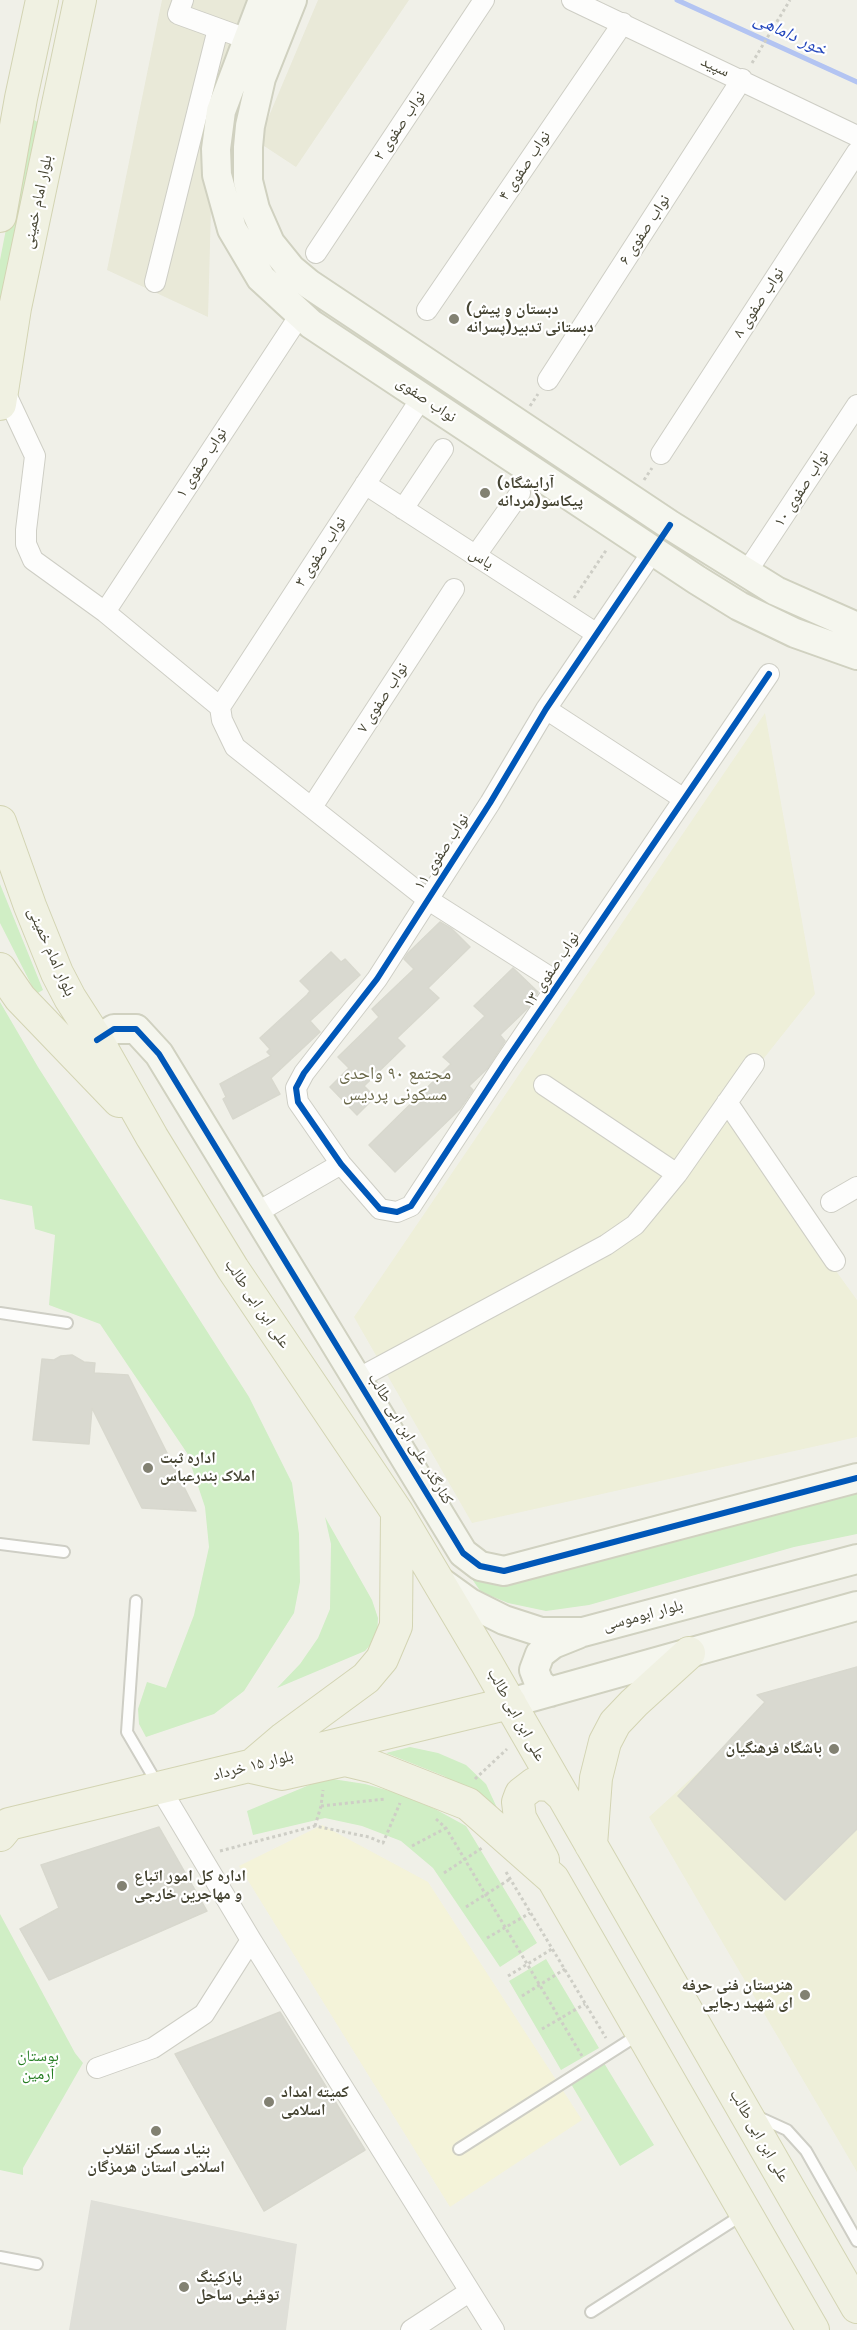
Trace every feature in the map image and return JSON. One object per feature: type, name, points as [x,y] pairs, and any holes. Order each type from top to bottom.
[{"type":"main road","name":"بلوار امام خمینی","points":[[0,216],[10,93],[42,0]]},
{"type":"main road","name":"بلوار امام خمینی","points":[[1,395],[15,308],[80,0]]},
{"type":"main road","points":[[10,93],[57,114]]},
{"type":"main road","name":"بلوار امام خمینی","points":[[0,822],[57,973],[152,1137]]},
{"type":"main road","points":[[0,969],[20,998],[152,1137]]},
{"type":"main road","name":"علی ابن ابی طالب","points":[[152,1137],[233,1269],[397,1512],[510,1703],[857,2307]]},
{"type":"main road","points":[[251,1767],[284,1739],[366,1678],[382,1659],[396,1626],[397,1512]]},
{"type":"main road","points":[[591,1845],[596,1778],[605,1742],[615,1723],[633,1703],[689,1653]]},
{"type":"main road","name":"بلوار ۱۵ خرداد","points":[[3,1827],[510,1703]]},
{"type":"main road","points":[[251,1767],[282,1774],[345,1760],[374,1767],[468,1804],[553,1879]]},
{"type":"main road","points":[[562,1796],[551,1785],[534,1784],[521,1794],[518,1802],[520,1818],[813,2330]]},
{"type":"street","points":[[183,0],[178,14],[247,39]]},
{"type":"street","name":"نواب صفوی","points":[[263,0],[247,39],[218,125],[217,175],[232,229],[261,278],[311,324],[739,606],[795,633],[857,655]]},
{"type":"street","name":"نواب صفوی","points":[[292,0],[261,78],[250,126],[248,181],[259,219],[276,251],[298,276],[670,525],[746,573],[776,591],[857,627]]},
{"type":"street","name":"نواب صفوی ۲","points":[[316,253],[484,0]]},
{"type":"street","name":"سپید","points":[[572,0],[742,79],[857,136]]},
{"type":"street","name":"نواب صفوی ۴","points":[[427,310],[623,23]]},
{"type":"street","points":[[155,282],[218,29]]},
{"type":"street","name":"نواب صفوی ۶","points":[[548,380],[742,79]]},
{"type":"street","name":"نواب صفوی ۸","points":[[661,454],[857,152]]},
{"type":"street","name":"نواب صفوی ۱","points":[[105,612],[300,315]]},
{"type":"street","points":[[422,397],[439,370]]},
{"type":"street","points":[[1,395],[35,456],[26,544],[33,560],[105,612],[220,707],[222,720],[234,747],[427,899],[559,983]]},
{"type":"street","name":"نواب صفوی ۳","points":[[220,707],[422,397]]},
{"type":"street","name":"نواب صفوی ۱۰","points":[[746,573],[857,405]]},
{"type":"street","points":[[403,509],[442,449]]},
{"type":"street","name":"یاس","points":[[365,484],[597,634]]},
{"type":"street","points":[[476,555],[520,493]]},
{"type":"street","points":[[653,551],[670,525]]},
{"type":"street","name":"نواب صفوی ۱۱","points":[[340,1164],[298,1102],[296,1088],[304,1073],[377,979],[490,803],[546,709],[653,551]]},
{"type":"street","name":"نواب صفوی ۷","points":[[312,807],[454,589]]},
{"type":"street","name":"نواب صفوی ۱۳","points":[[340,1164],[380,1209],[397,1212],[411,1206],[769,674]]},
{"type":"street","points":[[546,709],[684,800]]},
{"type":"street","name":"کنارگذر علی ابن ابی طالب","points":[[97,1040],[114,1029],[136,1029],[159,1054],[463,1553],[480,1566],[504,1571],[857,1478]]},
{"type":"street","points":[[357,1379],[606,1245],[635,1225],[677,1174],[754,1064]]},
{"type":"street","points":[[544,1085],[677,1174]]},
{"type":"street","points":[[727,1102],[835,1261]]},
{"type":"street","points":[[256,1213],[340,1164]]},
{"type":"street","points":[[831,1202],[857,1187]]},
{"type":"street","name":"بلوار ابوموسی","points":[[437,1580],[470,1603],[504,1620],[541,1632],[583,1632],[857,1559]]},
{"type":"street","points":[[510,1703],[857,1606]]},
{"type":"street","points":[[550,1692],[539,1683],[534,1670],[540,1654],[553,1644],[583,1632]]},
{"type":"street","points":[[160,1788],[251,1940],[494,2330]]},
{"type":"street","points":[[98,2068],[153,2048],[204,2014],[251,1940]]},
{"type":"street","points":[[411,2330],[469,2292]]},
{"type":"lane","points":[[0,1312],[67,1323]]},
{"type":"lane","points":[[0,1544],[64,1552]]},
{"type":"lane","points":[[136,1601],[127,1732],[160,1788]]},
{"type":"lane","points":[[459,2149],[641,2033]]},
{"type":"lane","points":[[744,2112],[768,2120],[787,2130],[806,2151],[857,2241]]},
{"type":"lane","points":[[591,2312],[745,2213]]},
{"type":"lane","points":[[0,2257],[37,2264]]},
{"type":"path","points":[[742,79],[790,0]]},
{"type":"path","points":[[518,423],[548,380]]},
{"type":"path","points":[[564,614],[605,552]]},
{"type":"path","points":[[526,1732],[434,1817],[446,1828],[588,2066]]},
{"type":"path","points":[[315,1826],[321,1806],[325,1765]]},
{"type":"path","points":[[321,1806],[390,1798]]},
{"type":"path","points":[[200,1856],[315,1826],[369,1836],[383,1843],[401,1801]]},
{"type":"path","points":[[412,1846],[446,1828]]},
{"type":"path","points":[[444,1873],[488,1845]]},
{"type":"path","points":[[501,1864],[613,2050]]},
{"type":"path","points":[[466,1907],[510,1879]]},
{"type":"path","points":[[487,1938],[530,1913]]},
{"type":"path","points":[[508,1976],[552,1949]]},
{"type":"path","points":[[522,1996],[565,1969]]},
{"type":"path","points":[[542,2029],[585,2004]]},
{"type":"shaded area","points":[[162,0],[251,0],[214,100],[208,317],[107,270]]},
{"type":"shaded area","points":[[318,0],[409,0],[296,167],[258,142]]},
{"type":"shaded area","points":[[765,713],[815,994],[721,1112],[857,1300],[857,1437],[472,1523],[354,1317]]},
{"type":"shaded area","name":"هنرستان فنی حرفه ای شهید رجایی","points":[[773,1704],[857,1791],[857,2172],[649,1817]]},
{"type":"shaded area","points":[[322,1825],[428,1882],[582,2120],[450,2207],[239,1866]]},
{"type":"shaded area","name":"پارکینگ توقیفی ساحل","points":[[91,2200],[297,2244],[286,2330],[69,2330]]},
{"type":"green space","points":[[28,116],[39,123],[0,321],[0,260]]},
{"type":"green space","points":[[0,884],[43,990],[36,994],[0,923]]},
{"type":"green space","points":[[0,1002],[38,1067],[249,1397],[292,1483],[299,1534],[300,1582],[294,1613],[244,1691],[214,1714],[146,1737],[139,1724],[138,1709],[147,1682],[166,1688],[194,1615],[209,1547],[205,1507],[187,1453],[100,1324],[49,1305],[55,1235],[35,1229],[32,1206],[0,1199]]},
{"type":"green space","points":[[857,1491],[857,1534],[794,1547],[589,1605],[546,1611],[508,1603],[481,1592],[472,1579]]},
{"type":"green space","points":[[325,1517],[372,1600],[378,1618],[377,1637],[365,1651],[277,1688],[300,1664],[318,1638],[330,1609],[331,1544]]},
{"type":"green space","points":[[410,1747],[438,1753],[466,1765],[486,1784],[498,1810],[444,1776],[386,1753]]},
{"type":"green space","points":[[326,1778],[365,1784],[397,1793],[435,1809],[466,1826],[537,1943],[500,1967],[433,1868],[401,1841],[362,1826],[325,1818],[253,1835],[247,1811]]},
{"type":"green space","name":"بوستان آرمین","points":[[0,1914],[75,2053],[83,2063],[23,2168],[23,2175],[0,2170]]},
{"type":"green space","points":[[546,1959],[599,2048],[561,2070],[509,1981]]},
{"type":"green space","points":[[604,2063],[654,2145],[620,2166],[571,2084]]},
{"type":"building","points":[[440,922],[452,929],[470,947],[428,988],[439,998],[397,1038],[405,1046],[364,1086],[375,1097],[357,1115],[330,1087],[349,1068],[338,1057],[379,1017],[372,1009],[414,969],[404,959]]},
{"type":"building","points":[[331,952],[341,962],[345,959],[360,975],[310,1021],[320,1032],[271,1078],[280,1094],[233,1119],[223,1099],[226,1097],[220,1084],[271,1056],[267,1052],[270,1049],[260,1038],[307,995],[310,991],[300,981]]},
{"type":"building","points":[[513,968],[538,992],[528,1008],[500,1035],[505,1041],[487,1069],[469,1086],[473,1090],[460,1109],[395,1172],[369,1145],[451,1064],[443,1057],[485,1016],[474,1006]]},
{"type":"building","points":[[72,1355],[84,1362],[95,1363],[94,1373],[128,1375],[196,1511],[142,1508],[92,1408],[89,1444],[33,1440],[42,1359],[54,1360],[61,1356]]},
{"type":"building","points":[[857,1667],[857,1829],[785,1900],[678,1796],[765,1702],[757,1695]]},
{"type":"building","name":"اداره کل امور اتباع و مهاجرین خارجی","points":[[159,1827],[207,1911],[49,1980],[20,1929],[59,1908],[41,1865]]},
{"type":"building","name":"کمیته امداد اسلامی","points":[[280,2012],[365,2150],[264,2211],[175,2054]]},
{"type":"waterway","name":"خور داماهی","points":[[677,0],[857,82]]},
{"type":"cycle path","points":[[670,525],[546,709],[490,803],[377,979],[304,1073],[296,1088],[298,1102],[341,1164],[380,1209],[397,1212],[411,1206],[506,1061],[769,674]]},
{"type":"cycle path","points":[[97,1040],[114,1029],[136,1029],[159,1054],[463,1553],[480,1566],[504,1571],[857,1478]]},
{"type":"place","name":"(دبستان و پیش دبستانی تدبیر(پسرانه","points":[[454,319]]},
{"type":"place","name":"(آرایشگاه پیکاسو(مردانه","points":[[485,493]]},
{"type":"place","name":"اداره ثبت املاک بندرعباس","points":[[148,1468]]},
{"type":"place","name":"باشگاه فرهنگیان","points":[[834,1749]]},
{"type":"place","name":"اداره کل امور اتباع و مهاجرین خارجی","points":[[122,1886]]},
{"type":"place","name":"هنرستان فنی حرفه ای شهید رجایی","points":[[805,1995]]},
{"type":"place","name":"کمیته امداد اسلامی","points":[[269,2102]]},
{"type":"place","name":"بنیاد مسکن انقلاب اسلامی استان هرمزگان","points":[[156,2131]]},
{"type":"place","name":"پارکینگ توقیفی ساحل","points":[[184,2287]]},
{"type":"district","name":"مجتمع ٩٠ واحدی مسکونی پردیس","points":[[395,1084]]}]
